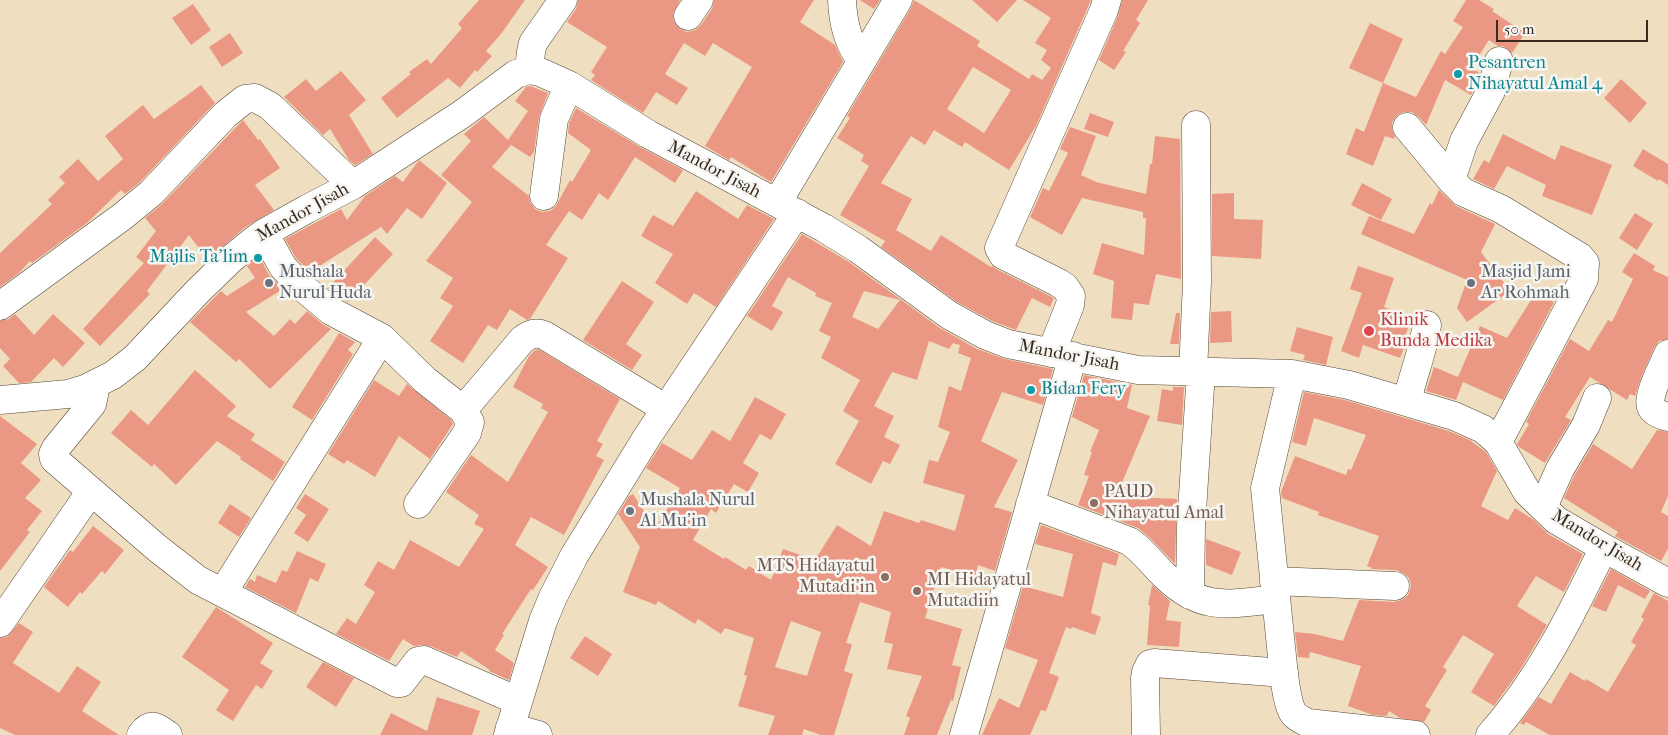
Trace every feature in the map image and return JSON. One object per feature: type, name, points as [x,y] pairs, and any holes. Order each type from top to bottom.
[{"type":"street","points":[[530,70],[531,52],[534,43],[562,0]]},
{"type":"street","points":[[842,0],[848,40],[861,61]]},
{"type":"street","points":[[512,721],[543,621],[574,556],[666,409],[787,208],[861,61],[898,0]]},
{"type":"street","points":[[964,735],[1030,504],[1062,354],[1071,296],[1059,283],[1003,255],[999,248],[1107,0]]},
{"type":"street","points":[[1451,180],[1464,142],[1491,91],[1499,61]]},
{"type":"street","name":"Mandor Jisah","points":[[0,400],[19,400],[68,394],[85,389],[112,375],[135,358],[230,259],[264,233],[353,185],[462,114],[516,74],[530,70],[569,85],[648,134],[787,208],[858,249],[949,315],[986,335],[1008,344],[1138,370],[1292,374],[1349,385],[1407,401],[1454,416],[1483,429],[1498,442],[1528,492],[1556,520],[1668,583]]},
{"type":"street","points":[[544,196],[554,119],[569,85]]},
{"type":"street","points":[[0,306],[123,216],[151,193],[226,114],[245,98],[255,98],[270,106],[353,185]]},
{"type":"street","points":[[1190,595],[1197,372],[1196,125]]},
{"type":"street","points":[[1407,127],[1451,180],[1464,192],[1501,209],[1580,257],[1585,263],[1584,279],[1498,442]]},
{"type":"street","points":[[264,233],[283,266],[300,286],[331,311],[382,338],[425,380],[463,410],[470,422],[467,433],[418,504]]},
{"type":"street","points":[[1407,401],[1414,369],[1424,346],[1427,325]]},
{"type":"street","points":[[463,410],[522,340],[530,335],[538,334],[544,335],[666,409]]},
{"type":"street","points":[[223,592],[382,338]]},
{"type":"street","points":[[1668,354],[1651,393],[1650,400],[1651,406],[1657,413],[1668,417]]},
{"type":"street","points":[[1292,374],[1265,488],[1284,673],[1292,712],[1308,723],[1416,735]]},
{"type":"street","points":[[85,389],[94,395],[92,404],[56,448],[53,454],[54,460],[157,548],[198,580],[397,683],[401,683],[418,660],[424,660],[512,721],[538,735]]},
{"type":"street","points":[[1543,508],[1560,469],[1586,425],[1597,398]]},
{"type":"street","points":[[0,623],[91,491]]},
{"type":"street","points":[[1030,504],[1129,541],[1141,550],[1166,577],[1190,595],[1206,602],[1228,604],[1275,590],[1394,586]]},
{"type":"street","points":[[1490,735],[1509,714],[1541,666],[1569,618],[1604,548]]},
{"type":"street","points":[[1146,735],[1145,678],[1150,664],[1284,673]]},
{"type":"street","points":[[141,735],[146,728],[151,726],[168,735]]},
{"type":"building","points":[[479,0],[525,0],[501,34],[486,51],[492,56],[477,72],[475,70],[460,88],[448,78],[397,118],[381,98],[411,74],[409,72],[427,59],[431,64],[462,28],[458,24]]},
{"type":"building","points":[[578,0],[680,0],[673,14],[674,22],[680,29],[687,32],[695,30],[701,25],[712,9],[714,0],[814,0],[800,22],[835,45],[843,62],[771,182],[731,157],[729,160],[705,146],[752,67],[713,43],[705,56],[684,43],[665,74],[688,88],[677,105],[656,92],[643,113],[591,80],[595,75],[591,72],[607,47],[567,22],[576,9]]},
{"type":"building","points":[[860,0],[880,0],[874,9]]},
{"type":"building","points":[[914,0],[980,41],[977,46],[1029,79],[1032,74],[1042,80],[1051,68],[1041,60],[1047,50],[1035,43],[1051,18],[1023,0],[1091,0],[1036,126],[1009,170],[965,142],[962,147],[934,130],[925,145],[911,136],[881,183],[912,199],[896,230],[931,251],[941,235],[991,267],[1054,298],[1050,307],[1032,298],[1016,330],[992,321],[957,302],[881,247],[885,241],[840,215],[869,166],[861,161],[864,155],[837,138],[850,118],[847,116]],"holes":[[[973,67],[1011,90],[984,133],[947,109]]]},
{"type":"building","points":[[972,0],[1017,0],[997,22]]},
{"type":"building","points":[[1122,0],[1148,0],[1136,20],[1140,23],[1123,51],[1126,52],[1114,70],[1099,60],[1118,16]]},
{"type":"building","points":[[1466,0],[1479,0],[1525,33],[1512,53],[1503,46],[1498,46],[1489,40],[1471,68],[1480,73],[1471,95],[1445,80],[1426,125],[1412,112],[1404,112],[1397,115],[1392,122],[1395,137],[1394,139],[1385,136],[1373,166],[1346,154],[1356,128],[1364,132],[1383,83],[1416,97],[1441,51],[1445,54],[1463,27],[1453,21]]},
{"type":"building","points":[[193,4],[211,30],[191,45],[172,18]]},
{"type":"building","points":[[1370,23],[1403,39],[1383,83],[1349,68]]},
{"type":"building","points":[[230,33],[243,53],[222,67],[209,47]]},
{"type":"building","points":[[341,71],[366,100],[349,115],[373,154],[355,165],[349,160],[330,129],[323,135],[284,97],[306,79],[316,91]]},
{"type":"building","points":[[1621,79],[1647,103],[1630,123],[1604,98]]},
{"type":"building","points":[[201,85],[215,103],[140,182],[125,194],[121,190],[87,223],[32,263],[30,261],[19,273],[0,287],[0,253],[52,204],[48,200],[65,183],[59,177],[78,159],[98,181],[123,159],[105,136],[143,105],[154,119]]},
{"type":"building","points":[[530,86],[548,93],[539,117],[534,152],[530,157],[511,145],[492,167],[529,196],[530,202],[535,209],[542,212],[550,211],[556,206],[570,180],[572,182],[591,150],[568,133],[569,123],[576,108],[640,147],[683,170],[675,183],[635,157],[608,200],[599,193],[582,220],[569,211],[546,245],[568,258],[530,319],[527,320],[510,309],[497,330],[488,325],[463,363],[430,341],[453,306],[440,298],[453,278],[426,261],[472,202],[441,175],[471,141],[464,134],[484,117],[508,140],[528,111],[515,101],[526,87]]},
{"type":"building","points":[[1090,113],[1114,122],[1108,137],[1084,129]]},
{"type":"building","points":[[243,120],[258,140],[260,139],[280,168],[255,185],[274,210],[244,228],[208,260],[189,235],[147,291],[150,294],[100,346],[83,329],[144,263],[136,257],[156,231],[145,218],[162,204]]},
{"type":"building","points":[[1070,127],[1096,136],[1081,175],[1096,182],[1146,194],[1155,136],[1180,139],[1181,279],[1156,274],[1149,305],[1134,303],[1132,320],[1111,318],[1114,281],[1093,274],[1102,243],[1144,255],[1146,218],[1143,218],[1143,212],[1082,198],[1062,235],[1030,217],[1043,188],[1049,191],[1068,153],[1060,149]]},
{"type":"building","points":[[1503,134],[1555,160],[1561,145],[1612,165],[1592,215],[1542,196],[1546,185],[1507,166],[1494,189],[1473,179],[1484,160],[1489,163]]},
{"type":"building","points":[[1643,149],[1668,164],[1668,185],[1633,166]]},
{"type":"building","points":[[419,160],[447,183],[422,219],[407,208],[387,234],[381,227],[310,272],[296,258],[285,239],[341,209],[347,220],[365,196],[395,176],[403,182]]},
{"type":"building","points":[[1362,183],[1392,199],[1381,220],[1351,205]]},
{"type":"building","points":[[1439,190],[1456,206],[1495,224],[1481,252],[1510,291],[1467,322],[1457,308],[1467,280],[1361,234],[1369,216],[1414,234]]},
{"type":"building","points":[[696,191],[738,219],[747,205],[774,219],[716,307],[694,293],[687,304],[655,283],[673,254],[641,236],[653,215],[673,226]]},
{"type":"building","points":[[1234,193],[1234,219],[1263,220],[1261,259],[1212,256],[1212,194]]},
{"type":"building","points":[[1635,213],[1653,224],[1637,250],[1619,238]]},
{"type":"building","points":[[802,234],[849,262],[940,328],[977,349],[1005,359],[1053,369],[1043,405],[1002,392],[981,441],[1018,460],[994,507],[1012,512],[995,571],[978,565],[975,577],[941,567],[925,618],[962,629],[952,665],[961,667],[953,701],[951,700],[937,735],[904,735],[910,718],[906,716],[922,676],[887,669],[893,644],[884,642],[891,612],[860,602],[846,643],[852,644],[844,671],[853,674],[834,735],[821,735],[804,729],[802,735],[768,735],[775,716],[738,706],[747,676],[744,675],[754,638],[725,628],[721,634],[698,619],[695,624],[658,601],[656,605],[623,592],[640,547],[618,514],[629,496],[633,494],[655,529],[680,488],[646,468],[662,443],[692,460],[712,430],[730,441],[755,397],[786,414],[771,440],[760,434],[743,463],[759,473],[748,492],[734,484],[716,513],[711,509],[693,540],[724,559],[725,557],[746,570],[749,566],[771,580],[783,549],[815,560],[837,525],[871,546],[884,511],[919,523],[921,520],[955,531],[965,495],[923,483],[929,460],[938,462],[950,432],[938,427],[949,386],[961,391],[971,358],[958,353],[960,345],[953,343],[949,349],[929,341],[917,380],[892,372],[874,406],[894,416],[884,437],[900,445],[890,464],[883,461],[871,484],[835,464],[859,421],[843,411],[860,380],[821,358],[831,337],[819,331],[832,303],[815,296],[816,293],[788,277],[772,306],[783,312],[772,331],[747,316]],"holes":[[[864,291],[900,300],[878,329],[852,317]],[[791,621],[821,632],[807,676],[775,667]]]},
{"type":"building","points":[[375,237],[393,254],[348,302],[328,288]]},
{"type":"building","points":[[1634,253],[1655,266],[1653,270],[1668,277],[1668,339],[1659,341],[1654,348],[1635,396],[1630,394],[1627,400],[1590,377],[1565,417],[1571,420],[1545,463],[1517,444],[1529,424],[1526,422],[1570,339],[1589,351],[1608,320],[1612,322],[1633,279],[1622,272]]},
{"type":"building","points":[[259,256],[269,275],[283,289],[246,312],[274,336],[290,319],[295,324],[307,311],[331,329],[270,389],[239,359],[236,362],[190,322],[221,291],[227,296],[255,278],[247,266]]},
{"type":"building","points":[[1358,266],[1394,278],[1384,307],[1412,317],[1405,337],[1408,338],[1400,358],[1363,345],[1359,358],[1341,351],[1362,293],[1350,289]]},
{"type":"building","points":[[622,281],[654,302],[626,344],[642,355],[632,370],[583,340]]},
{"type":"building","points":[[1536,292],[1554,302],[1503,400],[1463,382],[1456,400],[1426,391],[1434,367],[1458,377],[1480,326],[1507,338]]},
{"type":"building","points":[[1231,311],[1232,342],[1210,343],[1211,312]]},
{"type":"building","points":[[1176,313],[1180,313],[1179,344],[1170,344]]},
{"type":"building","points":[[15,314],[34,335],[53,314],[85,343],[63,367],[54,358],[31,382],[19,383],[3,366],[10,359],[0,348],[0,321],[9,319]]},
{"type":"building","points":[[1297,327],[1333,337],[1326,365],[1303,360],[1305,355],[1290,351]]},
{"type":"building","points":[[339,333],[355,342],[348,350],[353,354],[312,420],[292,407]]},
{"type":"building","points":[[538,349],[620,399],[597,441],[603,444],[596,456],[604,460],[564,535],[531,517],[515,545],[548,567],[533,590],[531,589],[502,634],[504,635],[495,650],[514,663],[509,680],[489,671],[461,651],[457,657],[430,646],[414,646],[403,639],[389,661],[336,634],[347,618],[356,624],[375,592],[364,585],[378,561],[394,570],[410,540],[459,567],[484,529],[474,524],[479,515],[446,492],[471,455],[508,482],[548,412],[541,408],[543,404],[513,387],[529,356]]},
{"type":"building","points":[[195,370],[236,406],[227,416],[255,434],[251,440],[285,462],[273,481],[217,441],[176,485],[154,464],[152,467],[111,433],[131,410],[148,425]]},
{"type":"building","points":[[1084,375],[1132,385],[1127,408],[1150,416],[1121,485],[1137,490],[1135,497],[1177,499],[1175,564],[1138,528],[1078,505],[1089,476],[1084,475],[1092,452],[1090,452],[1099,430],[1072,417]]},
{"type":"building","points":[[374,380],[399,396],[407,384],[451,420],[453,424],[430,459],[399,436],[375,477],[347,460],[344,464],[328,454]]},
{"type":"building","points":[[1173,387],[1184,387],[1182,425],[1157,421],[1162,389],[1173,391]]},
{"type":"building","points":[[1304,392],[1345,400],[1449,431],[1472,441],[1486,452],[1497,471],[1481,506],[1508,520],[1515,508],[1534,520],[1548,534],[1583,554],[1564,592],[1536,576],[1517,606],[1547,625],[1520,670],[1494,706],[1471,692],[1494,654],[1463,635],[1443,667],[1447,670],[1425,706],[1431,710],[1424,722],[1400,718],[1389,711],[1387,716],[1373,715],[1348,706],[1361,666],[1310,652],[1309,658],[1298,657],[1295,632],[1315,634],[1343,641],[1359,600],[1394,602],[1402,600],[1408,595],[1411,586],[1409,578],[1403,573],[1396,570],[1371,569],[1367,566],[1379,536],[1318,515],[1319,512],[1282,498],[1281,492],[1295,456],[1346,475],[1348,469],[1351,470],[1366,435],[1314,418],[1306,446],[1292,442]]},
{"type":"building","points":[[0,416],[37,444],[21,463],[41,480],[25,498],[42,511],[27,530],[30,532],[0,571]]},
{"type":"building","points":[[1657,430],[1668,432],[1668,496],[1661,512],[1668,516],[1668,549],[1661,561],[1615,536],[1618,532],[1564,498],[1574,476],[1593,444],[1632,469]]},
{"type":"building","points":[[305,494],[329,509],[308,542],[294,533],[306,515],[296,508]]},
{"type":"building","points":[[230,504],[251,518],[239,537],[218,523]]},
{"type":"building","points":[[1041,525],[1119,554],[1116,566],[1103,562],[1091,613],[1101,617],[1095,635],[1072,627],[1071,629],[1066,627],[1049,673],[1059,677],[1046,711],[1041,710],[1030,735],[982,735],[999,698],[1019,708],[1038,660],[1005,648],[1023,586],[1063,597],[1073,554],[1035,544]]},
{"type":"building","points":[[93,526],[124,550],[105,574],[102,571],[82,594],[80,592],[68,607],[44,587],[70,550],[73,552]]},
{"type":"building","points":[[1206,539],[1241,552],[1232,575],[1206,565]]},
{"type":"building","points":[[297,551],[326,564],[318,582],[310,578],[296,613],[245,587],[250,579],[255,582],[257,575],[276,583],[282,570],[287,572]]},
{"type":"building","points":[[1611,569],[1650,591],[1645,599],[1618,585],[1606,612],[1592,606]]},
{"type":"building","points":[[1152,585],[1170,601],[1166,620],[1181,622],[1179,647],[1147,645],[1150,605],[1148,605]]},
{"type":"building","points":[[1654,593],[1668,601],[1668,735],[1550,735],[1526,722],[1524,725],[1520,723],[1539,697],[1551,704],[1570,672],[1608,692],[1636,645],[1631,642],[1644,619],[1641,617]]},
{"type":"building","points":[[216,607],[273,643],[260,663],[273,671],[262,689],[256,685],[233,721],[216,710],[229,690],[182,657]]},
{"type":"building","points":[[19,623],[33,632],[13,663],[59,693],[77,666],[101,682],[82,711],[119,735],[15,735],[0,728],[0,638],[7,637]]},
{"type":"building","points":[[585,636],[612,654],[598,676],[570,658]]},
{"type":"building","points":[[323,662],[354,678],[336,707],[306,687]]},
{"type":"building","points":[[437,697],[480,711],[472,735],[380,735],[391,713],[427,731]]},
{"type":"place","name":"Pesantren Nihayatul Amal 4","points":[[1458,74]]},
{"type":"place","name":"Majlis Ta'lim","points":[[258,258]]},
{"type":"place","name":"Mushala Nurul Huda","points":[[269,283]]},
{"type":"place","name":"Masjid Jami Ar Rohmah","points":[[1471,283]]},
{"type":"place","name":"Klinik Bunda Medika","points":[[1369,331]]},
{"type":"place","name":"Bidan Fery","points":[[1031,390]]},
{"type":"place","name":"PAUD Nihayatul Amal","points":[[1094,503]]},
{"type":"place","name":"Mushala Nurul Al Mu'in","points":[[630,511]]},
{"type":"place","name":"MTS Hidayatul Mutadi'in","points":[[885,577]]},
{"type":"place","name":"MI Hidayatul Mutadiin","points":[[917,591]]}]
